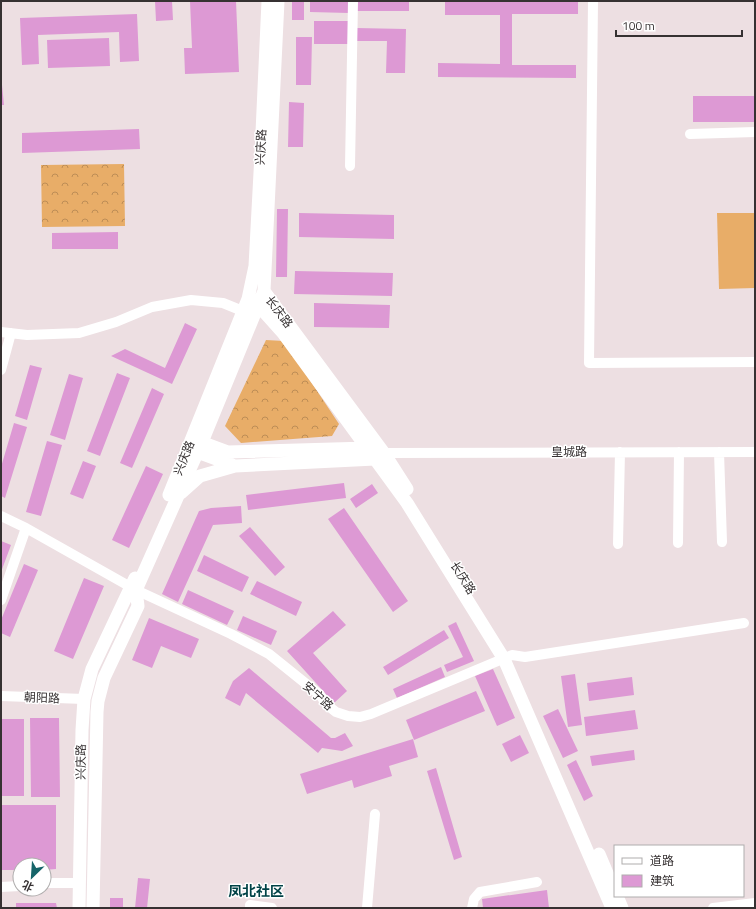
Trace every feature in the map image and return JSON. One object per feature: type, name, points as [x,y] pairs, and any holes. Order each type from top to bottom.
[{"type":"main road","name":"兴庆路","points":[[93,908],[98,701],[104,678],[138,606],[133,589],[194,445],[251,304],[256,244],[268,1]]},
{"type":"main road","points":[[264,292],[278,1]]},
{"type":"main road","name":"兴庆路","points":[[251,304],[264,292]]},
{"type":"main road","name":"长庆路","points":[[264,292],[376,453],[508,657],[614,890]]},
{"type":"main road","points":[[251,304],[283,332],[376,453]]},
{"type":"main road","name":"兴庆路","points":[[79,908],[84,701],[92,669],[125,598],[133,589],[178,495],[194,445]]},
{"type":"main road","name":"皇城路","points":[[194,445],[228,452],[376,453]]},
{"type":"main road","name":"皇城路","points":[[194,445],[235,466],[376,453]]},
{"type":"main road","points":[[178,495],[200,476],[235,466]]},
{"type":"main road","points":[[508,657],[612,908]]},
{"type":"main road","points":[[617,897],[622,908]]},
{"type":"street","points":[[350,166],[353,1]]},
{"type":"street","points":[[594,1],[589,363],[755,362]]},
{"type":"street","points":[[690,134],[755,132]]},
{"type":"street","points":[[1,370],[6,333],[27,335],[79,333],[116,322],[152,307],[191,300],[251,304]]},
{"type":"street","points":[[618,544],[620,452]]},
{"type":"street","points":[[678,452],[678,543]]},
{"type":"street","points":[[719,452],[722,542]]},
{"type":"street","name":"皇城路","points":[[376,453],[755,452]]},
{"type":"street","name":"安宁路","points":[[1,516],[26,528],[133,589],[231,634],[269,654],[320,695],[327,705],[336,712],[348,716],[360,717],[372,714],[508,657]]},
{"type":"street","points":[[1,600],[26,528]]},
{"type":"street","points":[[508,657],[525,657],[744,623]]},
{"type":"street","name":"朝阳路","points":[[1,696],[84,701]]},
{"type":"street","name":"朝阳路","points":[[1,700],[84,701]]},
{"type":"street","points":[[367,908],[375,814]]},
{"type":"street","points":[[472,908],[474,899],[480,892],[537,882]]},
{"type":"street","points":[[1,883],[12,883]]},
{"type":"street","points":[[52,883],[79,885]]},
{"type":"street","points":[[52,886],[79,885]]},
{"type":"street","points":[[1,886],[12,886]]},
{"type":"street","points":[[712,908],[755,903]]},
{"type":"street","points":[[250,908],[250,905],[272,908]]},
{"type":"green space","points":[[124,164],[125,226],[42,227],[41,165]]},
{"type":"green space","points":[[717,213],[755,213],[755,288],[719,289]]},
{"type":"green space","points":[[266,340],[284,341],[339,424],[332,436],[241,443],[225,426]]},
{"type":"building","points":[[155,1],[172,1],[173,20],[156,21]]},
{"type":"building","points":[[190,1],[236,1],[239,72],[185,74],[184,48],[192,48]]},
{"type":"building","points":[[292,1],[304,1],[304,20],[292,20]]},
{"type":"building","points":[[310,1],[349,1],[349,13],[310,12]]},
{"type":"building","points":[[357,1],[409,1],[409,11],[357,11]]},
{"type":"building","points":[[445,1],[578,1],[578,14],[512,14],[512,65],[576,65],[576,78],[438,77],[438,63],[500,64],[500,15],[445,15]]},
{"type":"building","points":[[137,14],[139,61],[120,62],[119,32],[38,35],[39,64],[22,65],[20,18]]},
{"type":"building","points":[[314,21],[348,21],[348,44],[314,44]]},
{"type":"building","points":[[356,28],[406,29],[405,73],[386,73],[387,41],[356,41]]},
{"type":"building","points":[[296,37],[312,37],[311,85],[296,85]]},
{"type":"building","points":[[109,38],[110,66],[48,68],[47,40]]},
{"type":"building","points":[[2,85],[4,105],[1,105]]},
{"type":"building","points":[[693,96],[755,96],[755,122],[693,122]]},
{"type":"building","points":[[289,102],[304,103],[303,147],[288,147]]},
{"type":"building","points":[[139,129],[140,149],[22,153],[22,133]]},
{"type":"building","points":[[277,209],[288,209],[287,277],[276,277]]},
{"type":"building","points":[[299,213],[394,215],[394,239],[299,237]]},
{"type":"building","points":[[118,232],[118,249],[52,249],[52,233]]},
{"type":"building","points":[[295,271],[393,273],[392,296],[294,294]]},
{"type":"building","points":[[314,303],[390,305],[389,328],[314,327]]},
{"type":"building","points":[[185,323],[197,329],[172,384],[111,356],[125,349],[165,368]]},
{"type":"building","points":[[30,365],[42,368],[27,420],[15,416]]},
{"type":"building","points":[[117,373],[130,378],[100,456],[87,451]]},
{"type":"building","points":[[69,374],[83,378],[65,440],[50,435]]},
{"type":"building","points":[[152,388],[164,394],[132,468],[120,463]]},
{"type":"building","points":[[14,423],[27,427],[5,498],[1,496],[1,467]]},
{"type":"building","points":[[47,441],[62,445],[41,516],[26,512]]},
{"type":"building","points":[[83,461],[96,466],[83,499],[70,494]]},
{"type":"building","points":[[146,466],[163,474],[129,548],[112,540]]},
{"type":"building","points":[[344,483],[346,498],[248,510],[246,495]]},
{"type":"building","points":[[372,484],[378,493],[356,508],[350,499]]},
{"type":"building","points":[[241,506],[242,523],[213,525],[178,602],[162,594],[199,511],[211,508]]},
{"type":"building","points":[[344,508],[408,601],[393,612],[328,519]]},
{"type":"building","points":[[250,527],[285,567],[275,576],[239,536]]},
{"type":"building","points":[[1,541],[11,545],[1,572]]},
{"type":"building","points":[[204,555],[249,577],[242,592],[197,571]]},
{"type":"building","points":[[24,564],[38,570],[10,637],[1,633],[1,620]]},
{"type":"building","points":[[84,578],[104,586],[73,659],[54,651]]},
{"type":"building","points":[[257,581],[302,602],[296,616],[250,594]]},
{"type":"building","points":[[188,590],[234,611],[227,625],[182,604]]},
{"type":"building","points":[[333,611],[346,625],[313,653],[347,691],[334,703],[287,651]]},
{"type":"building","points":[[243,616],[277,631],[271,645],[237,630]]},
{"type":"building","points":[[149,618],[199,639],[191,658],[161,646],[152,668],[132,660]]},
{"type":"building","points":[[456,622],[474,661],[447,672],[444,665],[463,657],[448,626]]},
{"type":"building","points":[[444,630],[449,638],[388,675],[383,667]]},
{"type":"building","points":[[441,667],[445,677],[397,698],[393,689]]},
{"type":"building","points":[[249,668],[331,738],[335,738],[345,733],[353,746],[342,751],[322,748],[318,753],[246,693],[240,706],[225,698],[233,681]]},
{"type":"building","points":[[493,669],[515,718],[497,726],[475,676]]},
{"type":"building","points":[[575,674],[582,725],[568,727],[561,676]]},
{"type":"building","points":[[632,677],[634,695],[589,701],[587,683]]},
{"type":"building","points":[[476,691],[485,711],[414,740],[406,720]]},
{"type":"building","points":[[558,709],[578,751],[563,758],[543,716]]},
{"type":"building","points":[[635,710],[638,729],[586,736],[584,717]]},
{"type":"building","points":[[30,718],[59,718],[60,797],[31,797]]},
{"type":"building","points":[[1,719],[24,719],[24,796],[1,796]]},
{"type":"building","points":[[520,735],[529,753],[511,762],[502,744]]},
{"type":"building","points":[[413,739],[418,757],[389,766],[392,776],[354,788],[352,780],[307,794],[300,774]]},
{"type":"building","points":[[634,750],[635,760],[592,766],[590,756]]},
{"type":"building","points":[[576,760],[593,796],[584,801],[567,765]]},
{"type":"building","points":[[436,768],[462,857],[454,860],[427,771]]},
{"type":"building","points":[[1,805],[56,805],[56,869],[52,869],[52,857],[12,857],[12,870],[1,870]]},
{"type":"building","points":[[138,878],[150,879],[147,908],[135,908]]},
{"type":"building","points":[[547,890],[549,908],[483,908],[482,899]]},
{"type":"building","points":[[110,898],[123,898],[123,908],[110,908]]},
{"type":"building","points":[[16,903],[56,903],[57,908],[16,908]]},
{"type":"district","name":"凤北社区","points":[[256,891]]}]
